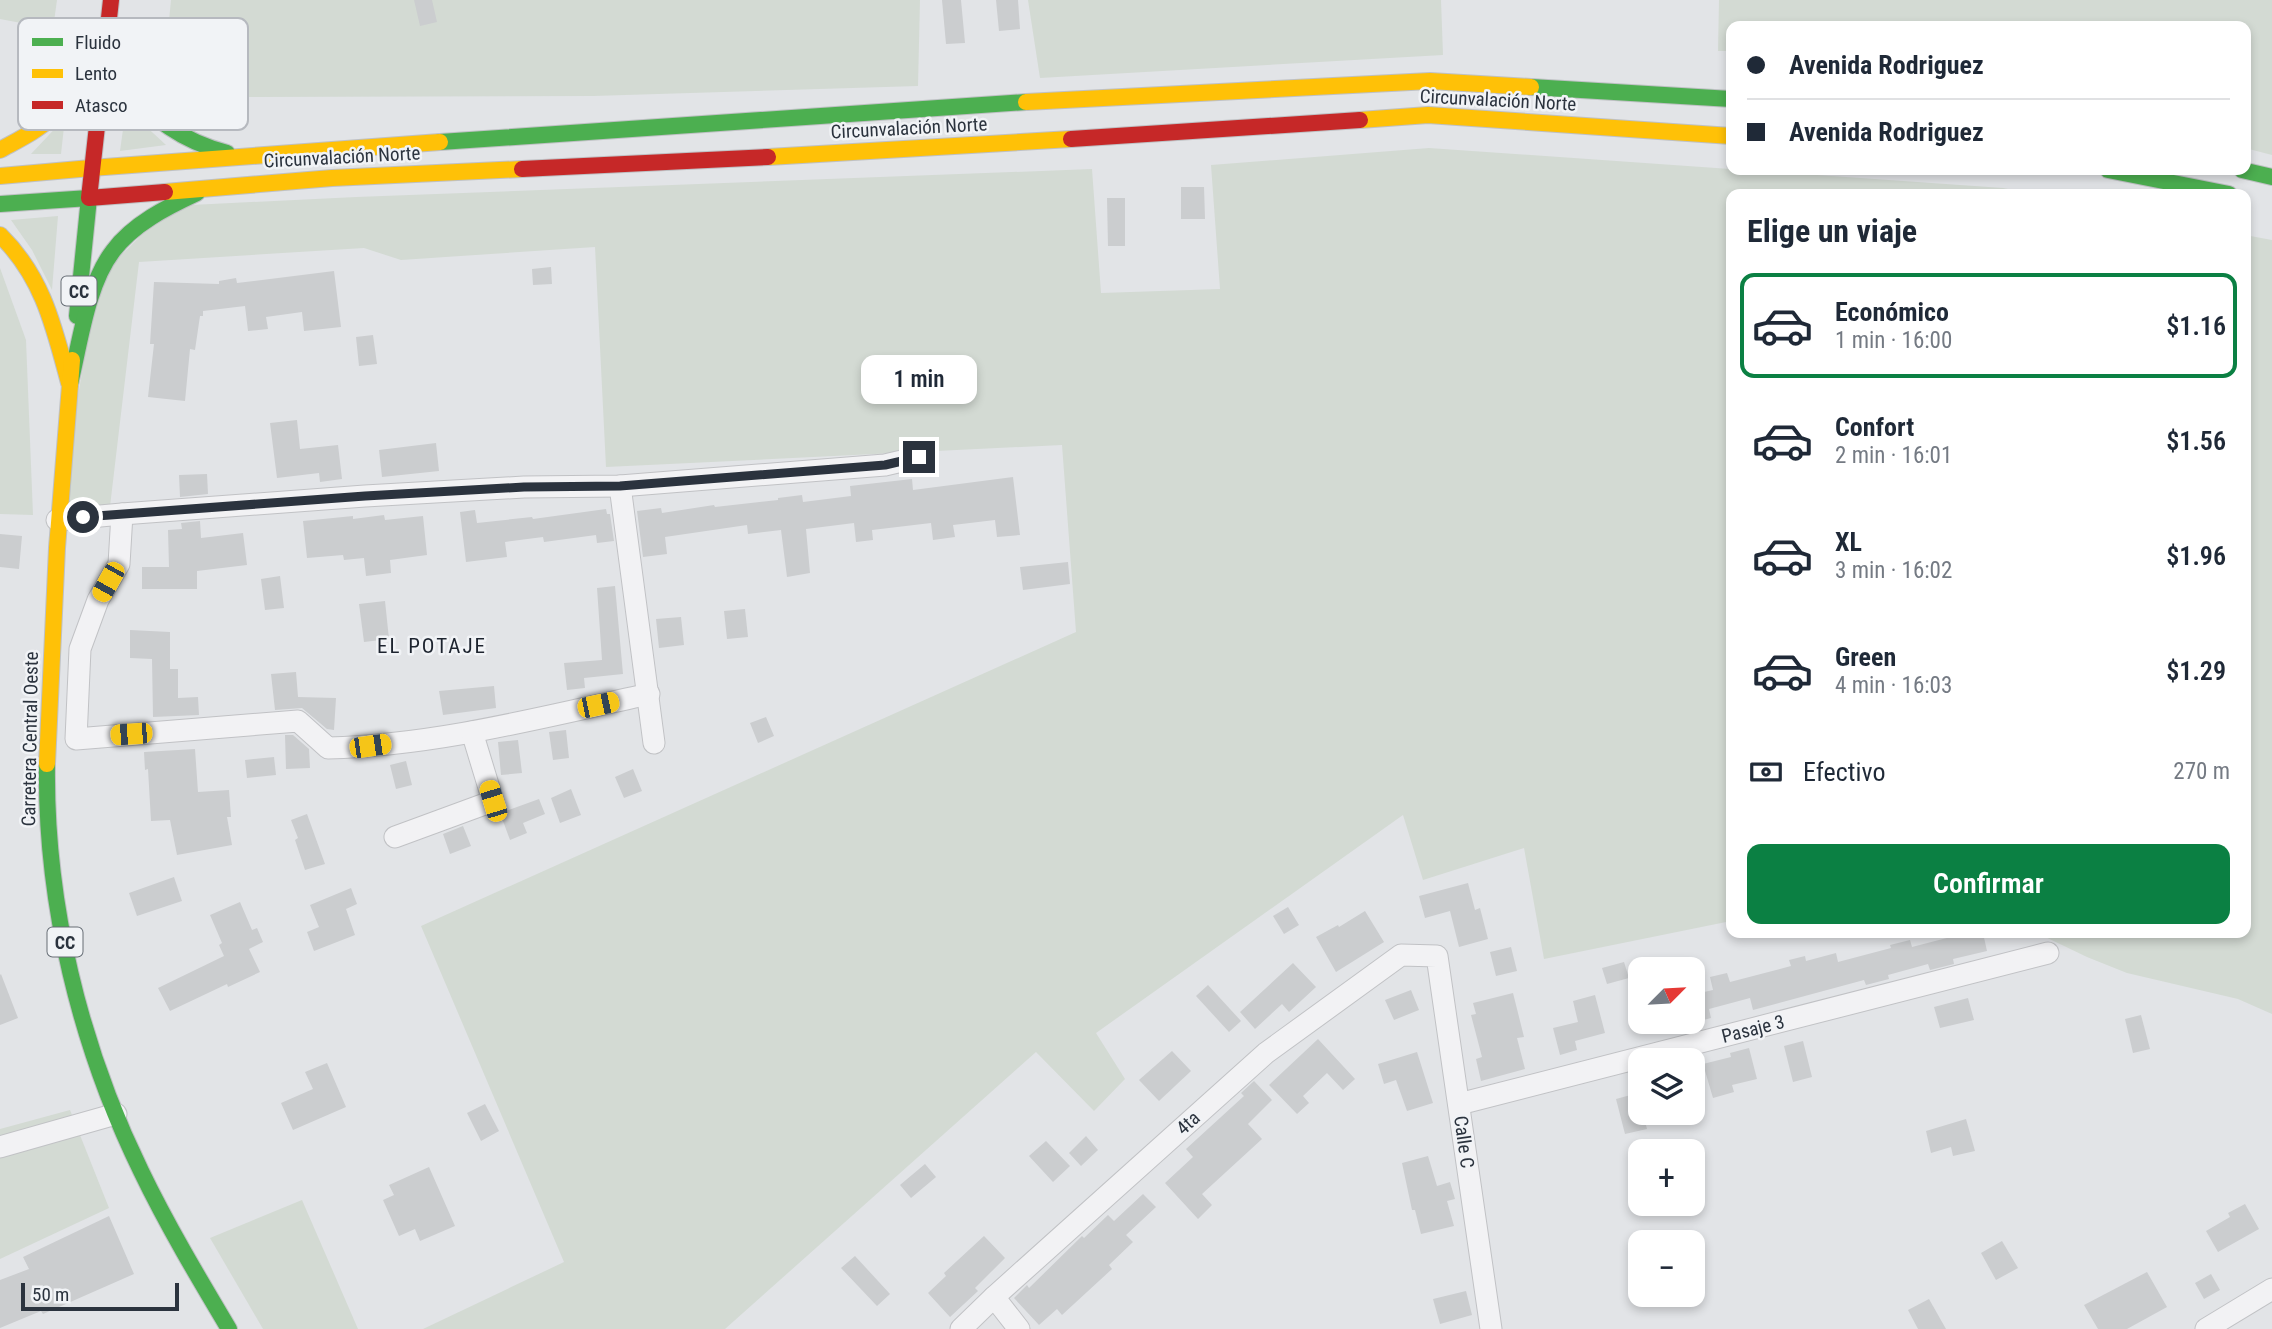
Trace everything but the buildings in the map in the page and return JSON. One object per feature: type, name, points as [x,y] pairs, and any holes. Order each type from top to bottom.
[{"type":"main road","name":"Circunvalación Norte","points":[[0,176],[241,156],[938,107],[1430,81],[1726,99]]},
{"type":"main road","name":"Circunvalación Norte","points":[[0,204],[332,178],[943,148],[1428,115],[1726,136]]},
{"type":"main road","points":[[0,150],[34,130]]},
{"type":"main road","name":"CC","points":[[89,198],[95,130]]},
{"type":"main road","points":[[174,130],[210,149],[241,156]]},
{"type":"main road","points":[[2251,172],[2272,177]]},
{"type":"main road","points":[[2133,175],[2204,189]]},
{"type":"main road","points":[[70,384],[98,278],[112,253],[131,232],[171,206],[196,194],[226,185]]},
{"type":"main road","name":"Carretera Central Oeste","points":[[89,198],[57,520],[47,751],[50,847],[72,972],[116,1114],[138,1167],[229,1329]]},
{"type":"main road","points":[[0,235],[30,266],[49,311],[70,384]]},
{"type":"street","points":[[57,520],[510,487],[620,486],[885,465],[919,457]]},
{"type":"street","points":[[620,486],[654,743]]},
{"type":"street","points":[[122,514],[119,564],[98,600],[80,649],[76,739],[298,721],[328,748],[370,746],[472,732],[649,694]]},
{"type":"street","points":[[395,837],[493,801],[472,732]]},
{"type":"street","name":"Pasaje 3","points":[[1459,1104],[2048,953]]},
{"type":"street","name":"4ta","points":[[961,1329],[1266,1052],[1401,955],[1437,956]]},
{"type":"street","name":"Calle C","points":[[1437,956],[1490,1329]]},
{"type":"street","points":[[0,1147],[116,1114]]},
{"type":"street","points":[[2206,1329],[2272,1289]]},
{"type":"street","points":[[994,1297],[1019,1329]]},
{"type":"shaded area","points":[[0,0],[57,0],[55,18],[18,18],[18,22],[0,19]]},
{"type":"shaded area","points":[[171,0],[920,0],[918,86],[593,96],[248,97],[248,18],[169,18]]},
{"type":"shaded area","points":[[1028,0],[1441,0],[1443,55],[1040,78]]},
{"type":"shaded area","points":[[1719,0],[2272,0],[2272,155],[2251,150],[2251,21],[1726,21],[1726,51],[1718,51]]},
{"type":"shaded area","points":[[54,130],[64,130],[61,154],[31,154]]},
{"type":"shaded area","points":[[123,130],[150,130],[166,145],[120,151]]},
{"type":"shaded area","points":[[1429,148],[1726,169],[1726,175],[1816,175],[2008,189],[1726,189],[1726,922],[1544,959],[1524,848],[1423,880],[1403,815],[1096,1033],[1125,1079],[1094,1111],[1036,1052],[725,1329],[423,1329],[564,1262],[421,926],[1076,632],[1062,445],[606,467],[595,247],[401,260],[364,248],[139,262],[109,515],[57,520],[98,278],[171,206],[1092,169],[1101,293],[1220,289],[1211,165]]},
{"type":"shaded area","points":[[58,216],[52,290],[32,250],[11,220]]},
{"type":"shaded area","points":[[2251,236],[2272,240],[2272,1014],[2238,999],[2127,973],[2047,938],[2251,938]]},
{"type":"shaded area","points":[[0,268],[26,340],[33,515],[0,514]]},
{"type":"shaded area","points":[[70,1110],[109,1208],[0,1259],[0,1129]]},
{"type":"shaded area","points":[[302,1200],[358,1329],[263,1329],[210,1238]]},
{"type":"traffic: fast","points":[[1531,87],[1726,99]]},
{"type":"traffic: fast","points":[[440,142],[1026,102]]},
{"type":"traffic: fast","points":[[173,130],[197,143],[227,153]]},
{"type":"traffic: fast","points":[[2251,172],[2272,177]]},
{"type":"traffic: fast","points":[[2133,175],[2204,189]]},
{"type":"traffic: fast","points":[[70,384],[91,297],[113,251],[140,224],[197,193]]},
{"type":"traffic: fast","points":[[0,204],[89,198],[77,316]]},
{"type":"traffic: fast","points":[[47,764],[52,869],[60,921],[70,973],[100,1074],[141,1171],[172,1231],[229,1329]]},
{"type":"traffic: slow","points":[[1026,102],[1430,81],[1531,87]]},
{"type":"traffic: slow","points":[[1360,120],[1428,115],[1726,136]]},
{"type":"traffic: slow","points":[[0,150],[35,130]]},
{"type":"traffic: slow","points":[[768,157],[1071,139]]},
{"type":"traffic: slow","points":[[91,168],[440,142]]},
{"type":"traffic: slow","points":[[0,176],[91,168]]},
{"type":"traffic: slow","points":[[165,192],[332,178],[522,169]]},
{"type":"traffic: slow","points":[[0,235],[15,251],[37,286],[52,323],[69,383]]},
{"type":"traffic: slow","points":[[47,764],[57,548],[72,360]]},
{"type":"traffic: jam","points":[[109,18],[111,0]]},
{"type":"traffic: jam","points":[[1071,139],[1360,120]]},
{"type":"traffic: jam","points":[[97,130],[89,198],[165,192]]},
{"type":"traffic: jam","points":[[522,169],[768,157]]},
{"type":"district","name":"EL POTAJE","points":[[432,646]]},
{"type":"route","points":[[83,517],[365,496],[524,487],[620,486],[885,465],[919,457]]}]
